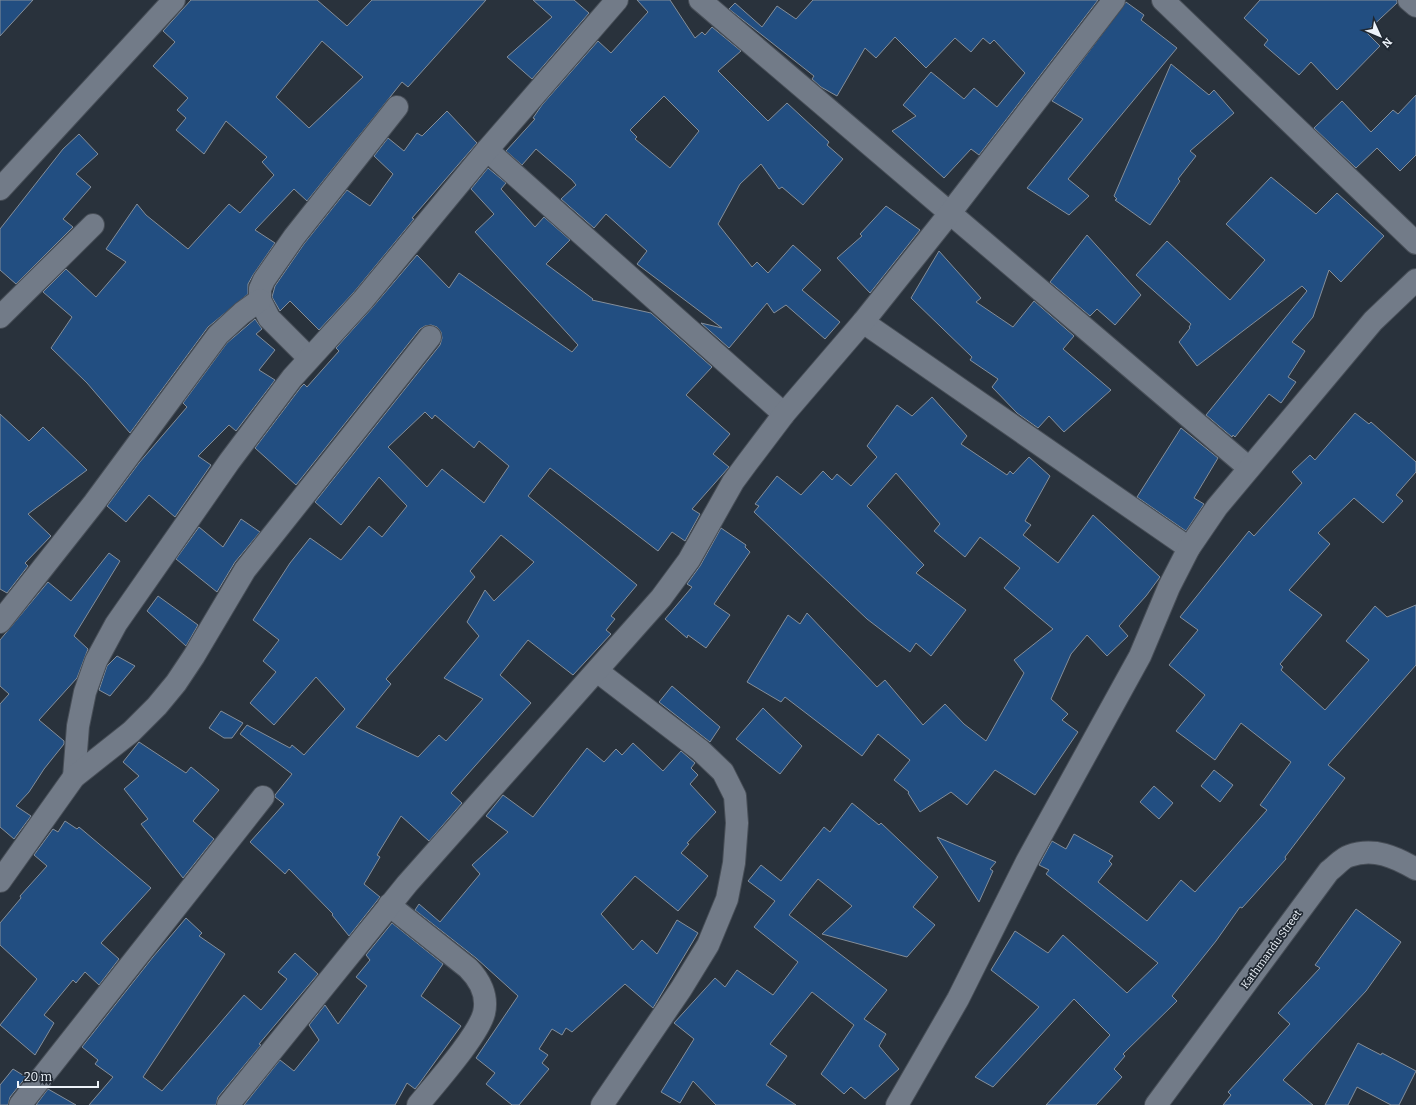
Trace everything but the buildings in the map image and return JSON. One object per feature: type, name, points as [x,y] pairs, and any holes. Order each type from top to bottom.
[{"type":"street","points":[[0,189],[174,0]]},
{"type":"street","points":[[74,777],[78,726],[85,692],[96,661],[116,624],[242,444],[309,358],[363,300],[487,150],[617,0]]},
{"type":"street","points":[[700,0],[1249,468]]},
{"type":"street","points":[[228,1105],[389,905],[661,598],[688,560],[733,482],[784,414],[863,322],[950,213],[1114,0]]},
{"type":"street","points":[[1163,0],[1416,243]]},
{"type":"street","points":[[1409,0],[1416,6]]},
{"type":"street","points":[[309,358],[269,318],[260,300],[260,289],[264,280],[294,237],[397,107]]},
{"type":"street","points":[[487,150],[784,414]]},
{"type":"street","points":[[0,317],[93,225]]},
{"type":"street","points":[[897,1105],[958,999],[1027,861],[1140,656],[1169,587],[1188,548],[1217,507],[1373,321],[1416,280]]},
{"type":"street","points":[[0,622],[94,503],[218,335],[242,313],[260,300]]},
{"type":"street","points":[[863,322],[1188,548]]},
{"type":"street","points":[[0,881],[74,777],[131,732],[176,683],[194,656],[245,570],[430,337]]},
{"type":"street","points":[[597,670],[700,750],[723,772],[735,796],[738,823],[734,863],[727,899],[708,945],[681,989],[602,1105]]},
{"type":"street","points":[[20,1105],[263,797]]},
{"type":"street","name":"Kathmandu Street","points":[[1156,1105],[1329,871],[1348,856],[1369,853],[1393,856],[1416,869]]},
{"type":"street","points":[[389,905],[468,968],[478,978],[484,995],[484,1012],[476,1030],[418,1105]]}]
